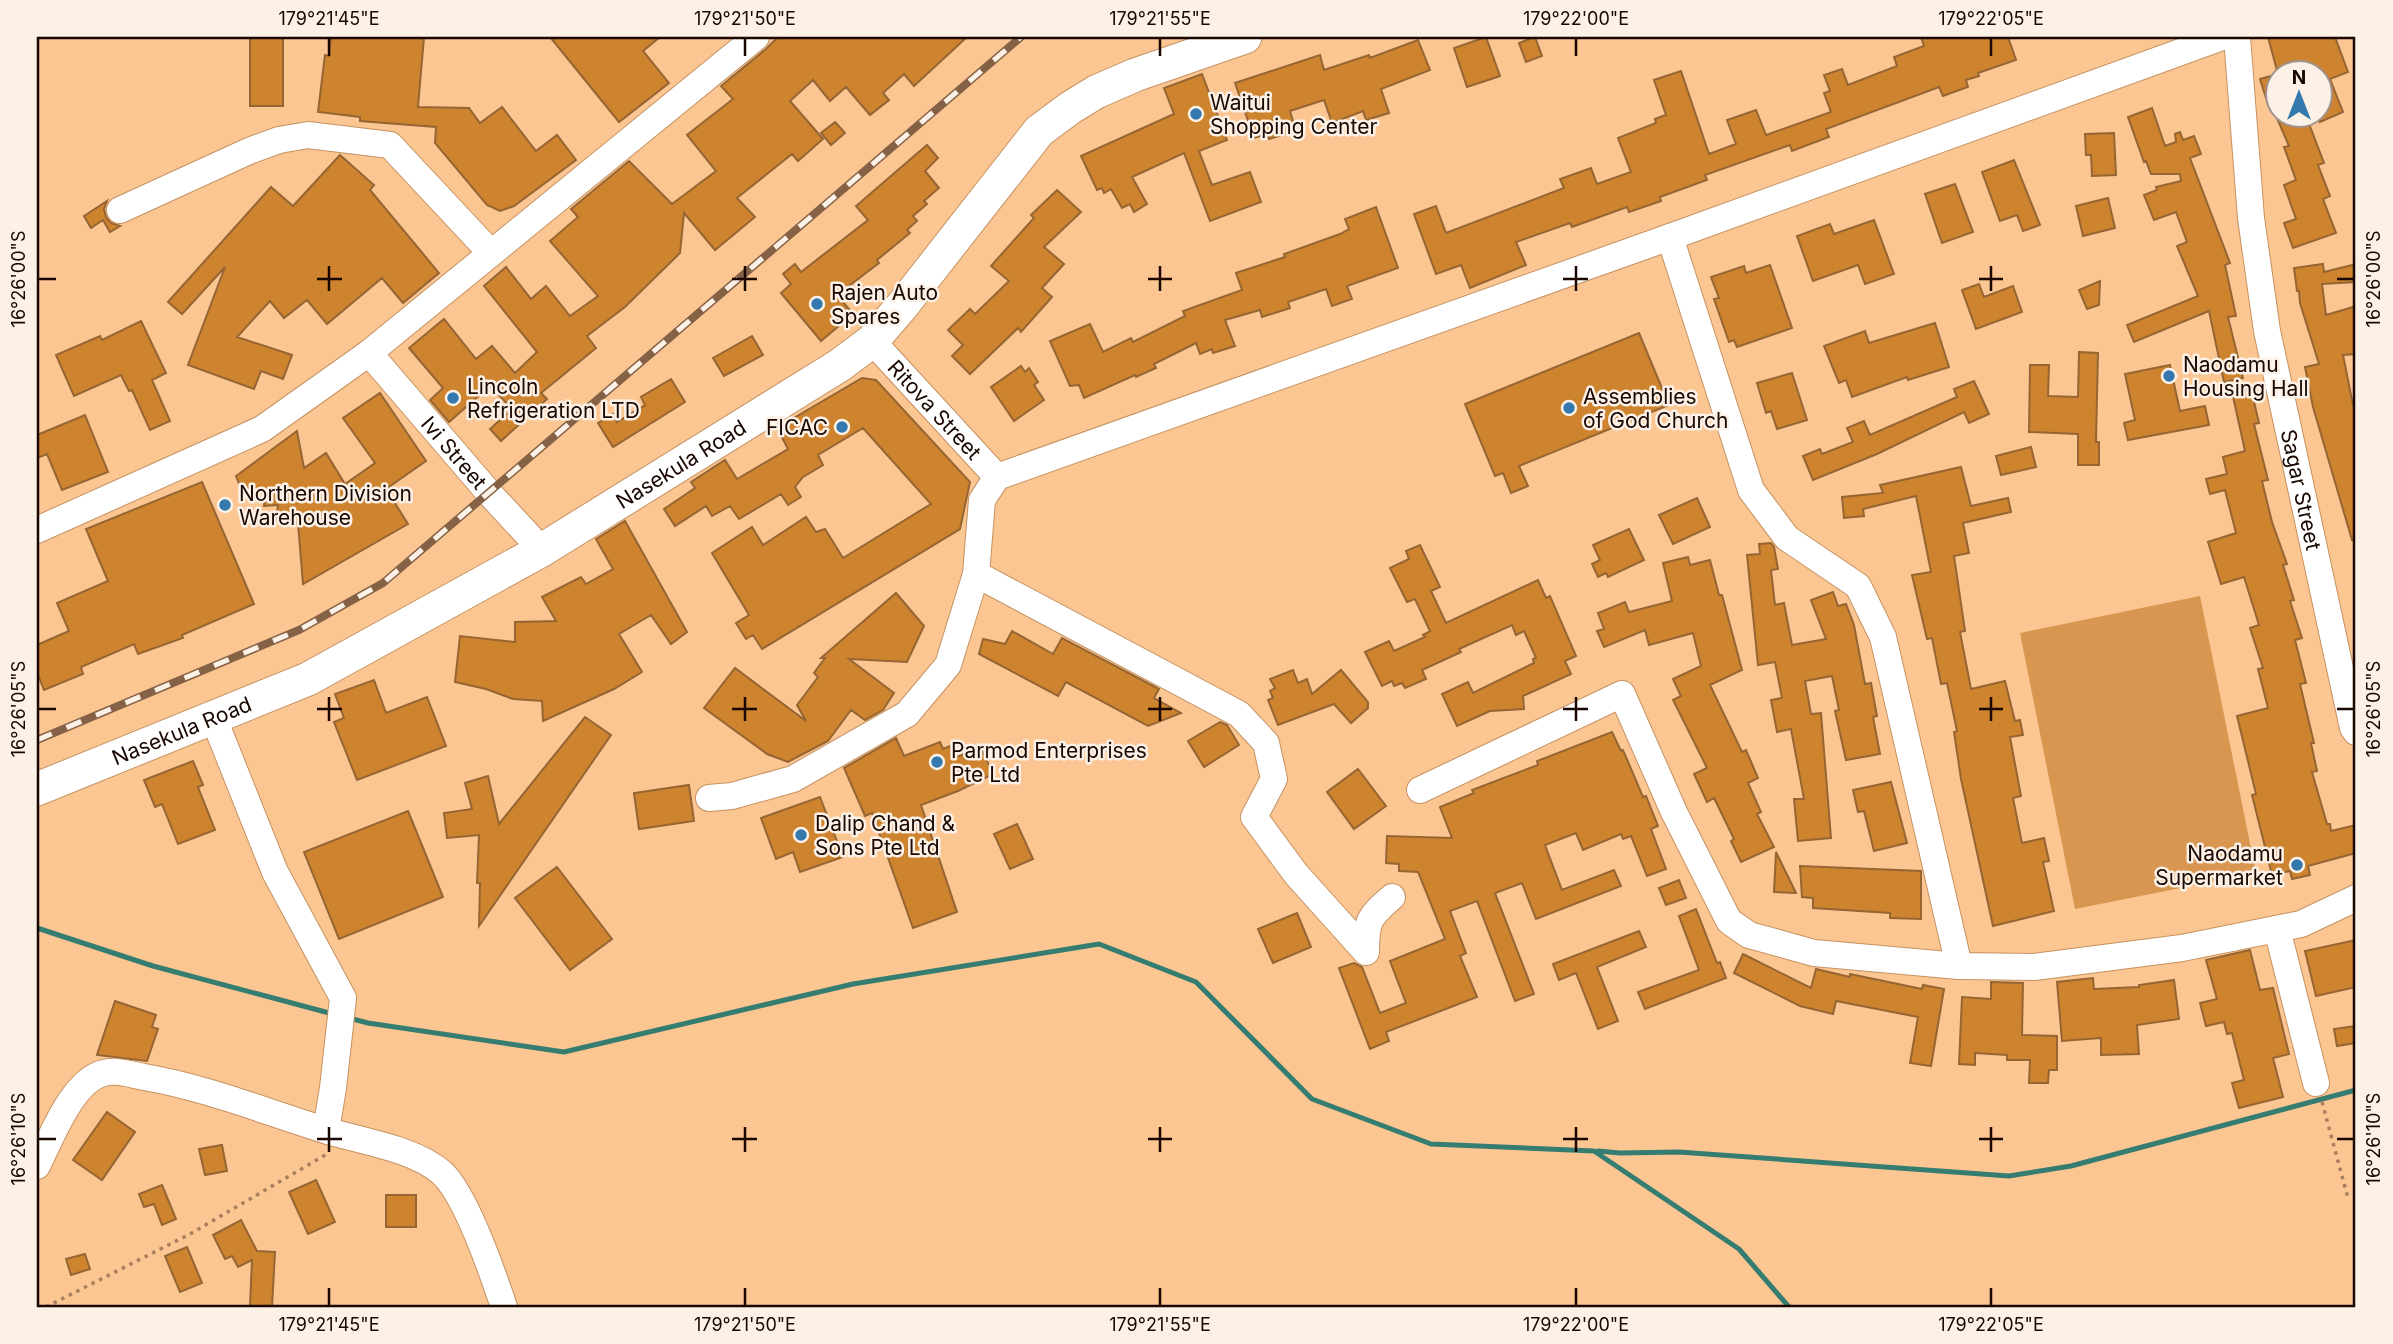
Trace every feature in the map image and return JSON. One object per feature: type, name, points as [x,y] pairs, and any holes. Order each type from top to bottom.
[{"type":"main road","name":"Nasekula Road","points":[[37,789],[308,679],[542,550],[840,365],[872,341],[1039,131],[1096,92],[1135,75],[1245,37]]},
{"type":"street","points":[[37,530],[262,429],[369,353],[756,37]]},
{"type":"street","points":[[709,799],[732,796],[793,779],[907,713],[947,665],[976,574],[982,500],[997,477],[2222,37]]},
{"type":"street","name":"Sagar Street","points":[[2237,37],[2251,218],[2267,331],[2356,732]]},
{"type":"street","points":[[121,210],[249,151],[308,135],[390,145],[491,253]]},
{"type":"street","points":[[1670,237],[1751,490],[1787,538],[1858,586],[1883,637],[1959,965]]},
{"type":"street","name":"Ritova Street","points":[[872,341],[997,477]]},
{"type":"street","name":"Ivi Street","points":[[369,353],[490,494],[542,550]]},
{"type":"street","points":[[976,574],[1239,714],[1266,743],[1274,779],[1254,817],[1296,874],[1366,952],[1366,934],[1371,915],[1392,897]]},
{"type":"street","points":[[1420,790],[1622,694],[1674,812],[1729,921],[1749,935],[1814,953],[1959,965],[2034,967],[2182,948],[2301,924],[2356,898]]},
{"type":"street","points":[[214,719],[275,872],[343,998],[326,1130]]},
{"type":"street","points":[[2277,929],[2316,1083]]},
{"type":"street","points":[[37,1166],[62,1115],[80,1088],[95,1075],[110,1071],[182,1083],[415,1157],[442,1173],[462,1203],[504,1307]]},
{"type":"path","points":[[2325,1112],[2348,1198]]},
{"type":"path","points":[[46,1307],[190,1234],[353,1138]]},
{"type":"shaded area","points":[[2200,596],[2256,873],[2075,909],[2020,633]]},
{"type":"building","points":[[250,37],[283,37],[283,106],[250,106]]},
{"type":"building","points":[[331,37],[424,37],[418,107],[469,108],[480,123],[502,107],[536,151],[557,135],[576,160],[514,206],[500,211],[487,205],[435,143],[436,127],[360,121],[360,117],[318,112],[325,55],[329,56]]},
{"type":"building","points":[[550,37],[660,37],[643,51],[669,83],[619,122]]},
{"type":"building","points":[[778,37],[967,37],[914,86],[904,74],[883,93],[889,100],[870,115],[846,87],[830,101],[813,80],[790,101],[823,139],[798,161],[792,154],[737,198],[755,217],[715,250],[684,213],[680,253],[625,307],[587,336],[596,348],[541,393],[547,399],[501,441],[490,429],[512,409],[490,386],[449,422],[430,400],[443,388],[409,348],[444,319],[476,359],[492,346],[515,373],[537,352],[484,286],[506,267],[531,299],[546,286],[570,316],[598,296],[550,241],[578,217],[571,209],[629,161],[672,204],[716,171],[687,135],[733,99],[721,86]]},
{"type":"building","points":[[1486,37],[1500,76],[1467,87],[1454,48]]},
{"type":"building","points":[[1535,37],[1542,56],[1526,62],[1519,43]]},
{"type":"building","points":[[1921,37],[2008,37],[2016,60],[1978,73],[1979,76],[1966,80],[1968,87],[1943,96],[1939,87],[1826,129],[1829,137],[1792,151],[1790,145],[1705,175],[1707,180],[1660,197],[1661,201],[1629,212],[1627,207],[1572,227],[1570,223],[1516,242],[1526,265],[1470,288],[1461,265],[1436,274],[1414,214],[1436,206],[1446,233],[1564,188],[1560,179],[1591,168],[1597,184],[1631,172],[1618,138],[1656,123],[1655,119],[1666,115],[1654,80],[1681,71],[1709,154],[1736,144],[1727,120],[1756,110],[1766,135],[1831,112],[1824,93],[1830,91],[1824,75],[1842,69],[1848,85],[1897,66],[1894,57],[1924,46]]},
{"type":"building","points":[[2268,37],[2335,37],[2348,72],[2334,77],[2334,60],[2274,60]]},
{"type":"building","points":[[1418,40],[1430,70],[1381,89],[1389,113],[1366,120],[1363,111],[1332,123],[1324,100],[1290,111],[1296,131],[1269,139],[1267,134],[1254,138],[1235,83],[1320,55],[1324,70],[1369,55],[1370,58]]},
{"type":"building","points":[[1202,74],[1227,140],[1199,151],[1212,185],[1250,172],[1261,202],[1210,221],[1184,153],[1132,177],[1147,204],[1134,212],[1130,204],[1122,208],[1111,189],[1104,193],[1102,188],[1097,190],[1081,156],[1174,114],[1164,88]]},
{"type":"building","points":[[2334,89],[2343,112],[2334,116]]},
{"type":"building","points":[[2152,108],[2165,146],[2176,142],[2175,134],[2180,132],[2183,140],[2194,136],[2201,154],[2190,158],[2230,263],[2225,265],[2236,316],[2228,317],[2243,378],[2224,382],[2209,311],[2134,342],[2127,325],[2198,296],[2177,246],[2187,242],[2176,212],[2154,220],[2144,195],[2157,190],[2156,187],[2181,181],[2180,174],[2151,174],[2146,161],[2144,162],[2128,117]]},
{"type":"building","points":[[835,122],[845,133],[831,145],[821,133]]},
{"type":"building","points":[[2282,130],[2311,130],[2324,163],[2318,165],[2330,196],[2323,199],[2336,233],[2293,248],[2284,223],[2296,219],[2284,185],[2296,180],[2284,147],[2289,146]]},
{"type":"building","points":[[2114,133],[2116,175],[2092,176],[2091,155],[2086,155],[2085,134]]},
{"type":"building","points":[[927,145],[938,158],[925,171],[939,188],[924,201],[927,204],[913,216],[917,221],[907,230],[910,233],[877,260],[879,263],[837,295],[853,314],[821,341],[781,293],[791,284],[783,274],[795,264],[801,272],[868,220],[856,206]]},
{"type":"building","points":[[340,155],[374,185],[370,190],[439,273],[403,303],[382,278],[327,324],[307,300],[284,318],[270,301],[237,337],[292,355],[283,379],[261,371],[254,389],[188,365],[225,267],[182,314],[168,302],[271,187],[293,206]]},
{"type":"building","points":[[2014,160],[2040,225],[2023,231],[2017,215],[2000,221],[1982,172]]},
{"type":"building","points":[[1955,184],[1973,232],[1942,243],[1925,194]]},
{"type":"building","points":[[1057,190],[1081,212],[1044,247],[1064,264],[1042,288],[1052,297],[1021,332],[1018,328],[970,374],[952,356],[963,345],[948,330],[970,309],[975,314],[1009,281],[991,266],[1034,218],[1031,215]]},
{"type":"building","points":[[2108,198],[2115,228],[2083,236],[2076,206]]},
{"type":"building","points":[[107,201],[104,209],[106,217],[111,223],[120,226],[110,232],[103,220],[91,228],[84,216]]},
{"type":"building","points":[[1376,207],[1398,268],[1347,286],[1352,299],[1332,306],[1326,289],[1288,302],[1290,308],[1262,317],[1260,310],[1225,320],[1235,346],[1213,353],[1212,349],[1200,354],[1196,343],[1154,364],[1156,368],[1084,398],[1079,385],[1070,386],[1050,341],[1090,324],[1103,352],[1131,338],[1133,342],[1185,316],[1183,311],[1242,290],[1236,273],[1285,257],[1284,254],[1340,234],[1349,229],[1345,219]]},
{"type":"building","points":[[1874,220],[1894,274],[1865,284],[1858,265],[1813,281],[1797,236],[1830,224],[1834,234]]},
{"type":"building","points":[[2323,264],[2324,272],[2356,264],[2356,282],[2322,284],[2326,315],[2356,306],[2356,354],[2343,355],[2353,405],[2356,404],[2356,540],[2352,540],[2313,407],[2305,367],[2319,364],[2300,303],[2294,268]]},
{"type":"building","points":[[1770,265],[1792,328],[1737,347],[1734,340],[1729,342],[1714,299],[1719,298],[1711,277],[1744,266],[1746,273]]},
{"type":"building","points":[[2100,281],[2099,305],[2087,309],[2079,290]]},
{"type":"building","points":[[1979,284],[1984,297],[2013,286],[2022,312],[1976,329],[1962,290]]},
{"type":"building","points":[[141,321],[166,373],[152,380],[170,421],[150,430],[132,390],[129,391],[121,375],[74,396],[56,355],[100,336],[102,340]]},
{"type":"building","points":[[1935,323],[1949,367],[1908,380],[1907,377],[1852,397],[1846,380],[1839,383],[1824,346],[1865,331],[1869,343]]},
{"type":"building","points":[[1639,333],[1669,405],[1519,466],[1528,486],[1511,493],[1503,473],[1495,476],[1465,404]]},
{"type":"building","points":[[752,336],[763,355],[724,376],[713,358]]},
{"type":"building","points":[[2079,352],[2098,353],[2096,442],[2099,442],[2099,465],[2078,465],[2078,434],[2029,432],[2030,365],[2049,365],[2048,396],[2078,397]]},
{"type":"building","points":[[2170,365],[2180,411],[2205,406],[2209,425],[2128,440],[2124,423],[2135,420],[2125,374]]},
{"type":"building","points":[[1021,366],[1025,372],[1029,368],[1038,382],[1034,385],[1044,400],[1014,421],[991,387]]},
{"type":"building","points":[[1792,373],[1807,420],[1777,429],[1771,411],[1766,413],[1757,383]]},
{"type":"building","points":[[862,378],[876,380],[970,482],[960,529],[762,649],[753,635],[746,639],[736,623],[749,615],[712,553],[752,527],[763,545],[806,517],[816,532],[825,529],[843,558],[931,504],[863,428],[818,455],[823,465],[803,477],[795,487],[801,497],[788,505],[781,494],[739,519],[730,506],[712,516],[706,506],[675,526],[664,509],[695,488],[691,482],[725,460],[737,479],[788,449],[777,428]]},
{"type":"building","points":[[671,379],[685,402],[613,447],[598,423],[613,414],[617,422],[645,405],[641,397]]},
{"type":"building","points":[[1974,381],[1989,414],[1969,423],[1964,412],[1877,454],[1813,480],[1803,456],[1820,449],[1822,454],[1853,442],[1847,428],[1864,421],[1870,435],[1957,397],[1954,389]]},
{"type":"building","points":[[2251,389],[2259,423],[2254,424],[2268,480],[2262,481],[2272,522],[2287,564],[2283,565],[2294,600],[2290,601],[2302,638],[2295,640],[2306,683],[2300,684],[2314,743],[2311,743],[2317,771],[2312,772],[2331,831],[2356,825],[2356,853],[2308,866],[2310,875],[2292,879],[2290,871],[2272,875],[2252,795],[2256,794],[2237,716],[2268,708],[2258,669],[2263,668],[2250,628],[2259,625],[2244,577],[2221,584],[2208,542],[2236,533],[2225,490],[2210,494],[2206,479],[2227,474],[2223,457],[2245,451],[2232,392]]},
{"type":"building","points":[[380,393],[426,461],[386,489],[408,524],[303,584],[298,524],[276,520],[278,505],[264,506],[266,494],[240,486],[236,476],[297,431],[304,468],[326,453],[345,484],[375,463],[343,418]]},
{"type":"building","points":[[85,415],[108,472],[62,490],[47,454],[37,458],[37,435]]},
{"type":"building","points":[[2031,447],[2036,467],[2001,475],[1996,456]]},
{"type":"building","points":[[1961,467],[1971,506],[2008,498],[2011,512],[1963,523],[1969,553],[1954,556],[1965,631],[1960,632],[1971,689],[2005,681],[2015,721],[2020,720],[2023,735],[2010,737],[2021,796],[2013,798],[2022,843],[2044,838],[2049,861],[2043,862],[2054,911],[1993,926],[1961,779],[1954,732],[1957,731],[1947,683],[1941,684],[1932,638],[1927,639],[1912,575],[1931,572],[1916,496],[1863,509],[1864,516],[1844,518],[1842,497],[1883,493],[1880,485]]},
{"type":"building","points":[[202,482],[254,604],[182,635],[183,638],[138,654],[134,644],[81,667],[83,674],[44,690],[37,672],[37,645],[69,631],[57,603],[108,581],[86,529]]},
{"type":"building","points":[[1697,498],[1710,527],[1673,544],[1659,515]]},
{"type":"building","points":[[625,521],[687,632],[671,644],[651,615],[619,634],[642,672],[614,689],[543,721],[542,701],[513,699],[455,682],[460,636],[515,642],[515,622],[556,621],[542,597],[581,577],[586,584],[613,569],[596,539]]},
{"type":"building","points":[[1629,529],[1644,560],[1608,577],[1606,573],[1598,577],[1592,564],[1600,560],[1593,545]]},
{"type":"building","points":[[1771,543],[1778,569],[1771,570],[1775,605],[1784,603],[1792,645],[1826,639],[1811,600],[1833,592],[1838,606],[1846,604],[1854,625],[1865,684],[1871,683],[1877,716],[1873,717],[1880,754],[1846,760],[1835,711],[1839,710],[1832,676],[1805,681],[1811,714],[1821,713],[1831,838],[1798,841],[1794,799],[1804,799],[1791,729],[1777,732],[1771,700],[1782,698],[1775,662],[1758,665],[1747,555],[1760,554],[1759,544]]},
{"type":"building","points":[[1420,545],[1440,587],[1431,591],[1446,623],[1538,580],[1546,598],[1550,596],[1576,656],[1565,661],[1571,674],[1523,696],[1524,709],[1490,711],[1457,726],[1442,694],[1468,682],[1473,693],[1534,663],[1533,659],[1536,658],[1524,631],[1516,635],[1512,625],[1459,649],[1461,652],[1422,670],[1426,679],[1405,688],[1402,683],[1394,686],[1392,681],[1382,686],[1365,652],[1389,641],[1394,651],[1425,637],[1423,635],[1430,631],[1415,599],[1407,602],[1390,568],[1409,559],[1406,551]]},
{"type":"building","points":[[1688,557],[1690,565],[1710,560],[1719,595],[1722,595],[1742,670],[1710,685],[1742,752],[1746,750],[1758,778],[1748,783],[1761,812],[1757,814],[1774,847],[1741,862],[1731,841],[1734,839],[1714,798],[1707,802],[1694,774],[1707,768],[1673,700],[1681,696],[1673,679],[1701,666],[1693,633],[1649,645],[1645,630],[1604,647],[1597,631],[1604,629],[1598,613],[1625,602],[1629,612],[1672,601],[1663,563]]},
{"type":"building","points":[[896,593],[924,626],[907,662],[849,659],[894,693],[883,710],[865,720],[851,710],[828,741],[788,762],[767,754],[704,708],[735,668],[806,721],[797,705],[818,677],[814,673],[825,658],[821,658]]},
{"type":"building","points":[[1012,631],[1053,654],[1062,638],[1159,689],[1154,698],[1181,713],[1148,726],[1066,682],[1058,696],[979,654],[983,639],[1005,644]]},
{"type":"building","points":[[1293,670],[1298,683],[1307,679],[1312,694],[1341,670],[1368,702],[1368,708],[1351,723],[1334,704],[1278,725],[1268,700],[1273,698],[1270,691],[1275,688],[1270,679]]},
{"type":"building","points":[[374,680],[386,713],[427,697],[446,746],[357,780],[334,722],[344,718],[335,694]]},
{"type":"building","points":[[585,717],[611,735],[479,926],[479,835],[447,838],[444,813],[472,809],[465,783],[488,776],[499,824]]},
{"type":"building","points":[[1220,722],[1227,725],[1239,745],[1204,767],[1188,741]]},
{"type":"building","points":[[1612,732],[1621,751],[1623,750],[1643,797],[1646,796],[1658,826],[1651,829],[1666,869],[1647,876],[1631,836],[1623,839],[1621,834],[1583,850],[1576,833],[1545,845],[1562,890],[1614,870],[1621,886],[1536,919],[1522,883],[1495,893],[1534,994],[1515,1001],[1477,901],[1450,911],[1466,953],[1460,956],[1477,997],[1386,1032],[1389,1041],[1370,1049],[1339,968],[1354,963],[1362,967],[1380,1013],[1406,1003],[1390,961],[1445,939],[1418,872],[1399,871],[1399,864],[1386,863],[1387,836],[1452,838],[1440,807],[1474,793],[1472,790],[1538,765],[1537,761]]},
{"type":"building","points":[[896,738],[904,756],[940,742],[943,749],[950,746],[955,758],[980,746],[993,774],[921,805],[957,912],[913,928],[872,813],[865,816],[844,768]]},
{"type":"building","points":[[193,761],[203,785],[198,787],[215,830],[178,844],[162,804],[155,807],[144,780]]},
{"type":"building","points":[[1358,769],[1386,806],[1354,829],[1327,792]]},
{"type":"building","points":[[1891,782],[1907,843],[1874,851],[1864,811],[1858,812],[1853,790]]},
{"type":"building","points":[[689,785],[694,821],[639,829],[634,793]]},
{"type":"building","name":"Dalip Chand & Sons Pte Ltd","points":[[820,797],[843,857],[800,872],[793,852],[776,859],[761,818]]},
{"type":"building","points":[[408,811],[443,897],[339,939],[304,852]]},
{"type":"building","points":[[1017,824],[1033,859],[1010,869],[994,834]]},
{"type":"building","points":[[1776,852],[1796,893],[1774,892]]},
{"type":"building","points":[[1800,866],[1921,871],[1921,919],[1890,918],[1890,913],[1813,908],[1813,898],[1802,897]]},
{"type":"building","points":[[557,867],[612,939],[570,970],[515,898]]},
{"type":"building","points":[[1679,880],[1686,898],[1666,905],[1659,888]]},
{"type":"building","points":[[1696,909],[1717,963],[1720,962],[1726,978],[1645,1009],[1638,992],[1699,970],[1679,916]]},
{"type":"building","points":[[1297,913],[1311,947],[1273,963],[1258,929]]},
{"type":"building","points":[[1639,931],[1646,947],[1597,967],[1618,1021],[1598,1029],[1576,973],[1559,980],[1553,964]]},
{"type":"building","points":[[2356,940],[2356,987],[2316,996],[2305,951]]},
{"type":"building","points":[[2250,950],[2260,990],[2273,988],[2289,1054],[2273,1058],[2283,1097],[2239,1108],[2232,1083],[2244,1080],[2232,1033],[2227,1034],[2224,1022],[2206,1026],[2200,1003],[2217,999],[2206,960]]},
{"type":"building","points":[[1743,954],[1811,988],[1816,969],[1922,989],[1923,985],[1944,989],[1931,1066],[1910,1063],[1918,1017],[1836,1001],[1833,1014],[1800,1006],[1734,973]]},
{"type":"building","points":[[2093,978],[2094,989],[2139,987],[2174,980],[2179,1019],[2137,1025],[2139,1054],[2101,1055],[2101,1038],[2062,1041],[2057,982]]},
{"type":"building","points":[[1991,982],[2023,983],[2022,1035],[2057,1036],[2057,1070],[2049,1070],[2048,1083],[2029,1083],[2030,1060],[2007,1060],[2007,1055],[1975,1053],[1975,1065],[1959,1064],[1962,997],[1991,999]]},
{"type":"building","points":[[115,1001],[156,1015],[152,1027],[158,1029],[147,1061],[97,1055]]},
{"type":"building","points":[[2356,1026],[2356,1043],[2337,1046],[2334,1029]]},
{"type":"building","points":[[107,1112],[135,1132],[102,1180],[73,1160]]},
{"type":"building","points":[[222,1145],[227,1171],[205,1175],[199,1149]]},
{"type":"building","points":[[316,1180],[335,1222],[308,1234],[289,1192]]},
{"type":"building","points":[[162,1185],[176,1219],[162,1225],[154,1204],[144,1207],[139,1194]]},
{"type":"building","points":[[386,1195],[416,1195],[416,1227],[386,1227]]},
{"type":"building","points":[[241,1220],[257,1251],[275,1252],[272,1307],[250,1306],[252,1260],[238,1267],[232,1256],[225,1259],[213,1235]]},
{"type":"building","points":[[187,1247],[202,1283],[180,1292],[165,1256]]},
{"type":"building","points":[[85,1254],[90,1269],[71,1275],[66,1259]]},
{"type":"waterway","points":[[37,928],[153,966],[333,1014]]},
{"type":"waterway","points":[[349,1018],[564,1052],[853,984],[1099,944],[1196,982],[1312,1099],[1431,1144],[1594,1151],[1739,1249],[1789,1307]]},
{"type":"waterway","points":[[1598,1151],[1679,1152],[2009,1176],[2071,1166],[2356,1090]]},
{"type":"railway","points":[[37,740],[299,630],[383,583],[1021,37]]},
{"type":"place","name":"Waitui Shopping Center","points":[[1196,114]]},
{"type":"place","name":"Rajen Auto Spares","points":[[817,304]]},
{"type":"place","name":"Naodamu Housing Hall","points":[[2169,376]]},
{"type":"place","name":"Lincoln Refrigeration LTD","points":[[453,398]]},
{"type":"place","name":"Assemblies of God Church","points":[[1569,408]]},
{"type":"place","name":"FICAC","points":[[842,427]]},
{"type":"place","name":"Northern Division Warehouse","points":[[225,505]]},
{"type":"place","name":"Parmod Enterprises Pte Ltd","points":[[937,762]]},
{"type":"place","name":"Dalip Chand & Sons Pte Ltd","points":[[801,835]]},
{"type":"place","name":"Naodamu Supermarket","points":[[2297,865]]}]
